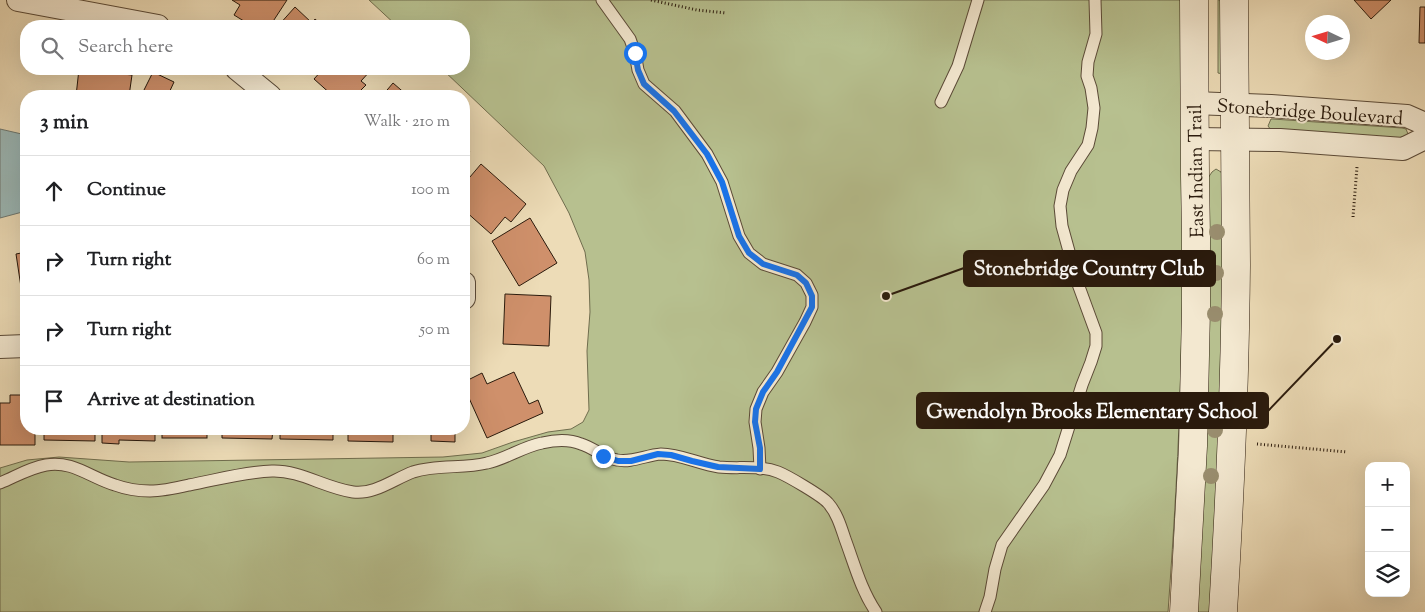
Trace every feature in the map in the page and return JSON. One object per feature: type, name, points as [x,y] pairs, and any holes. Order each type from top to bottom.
[{"type":"main road","name":"East Indian Trail","points":[[1184,612],[1192,474],[1195,339],[1194,0]]},
{"type":"main road","name":"East Indian Trail","points":[[1223,612],[1228,544],[1234,390],[1236,264],[1234,0]]},
{"type":"street","points":[[18,0],[126,20]]},
{"type":"street","points":[[244,75],[263,90]]},
{"type":"street","name":"Stonebridge Boulevard","points":[[1194,103],[1407,116],[1425,124]]},
{"type":"street","name":"Stonebridge Boulevard","points":[[1195,139],[1280,140],[1403,148],[1425,138]]},
{"type":"street","points":[[0,347],[20,346]]},
{"type":"lane","points":[[602,0],[630,39],[638,70],[644,84],[674,111],[707,154],[722,182],[739,236],[749,253],[763,264],[797,275],[806,283],[812,296],[812,307],[805,322],[777,372],[763,392],[756,409],[755,422],[760,448],[760,469]]},
{"type":"lane","points":[[941,102],[958,66],[978,0]]},
{"type":"lane","points":[[986,612],[1002,545],[1044,485],[1060,455],[1096,346],[1096,333],[1078,284],[1062,226],[1060,206],[1063,190],[1071,171],[1088,145],[1092,128],[1094,108],[1087,76],[1088,62],[1096,34],[1095,0]]},
{"type":"lane","points":[[0,484],[25,470],[47,464],[64,464],[79,468],[114,485],[132,490],[168,489],[250,473],[274,471],[290,472],[353,492],[366,492],[414,472],[436,467],[483,464],[502,460],[522,448],[542,442],[562,440],[581,444],[603,456],[618,461],[631,461],[658,454],[671,455],[718,467],[769,469],[779,472],[828,503],[838,520],[868,598],[876,612]]},
{"type":"path","points":[[651,0],[697,10],[726,13]]},
{"type":"path","points":[[1353,217],[1358,167]]},
{"type":"path","points":[[1257,444],[1347,452]]},
{"type":"green space","points":[[369,0],[1182,0],[1182,318],[1178,456],[1168,612],[0,612],[0,468],[27,460],[59,457],[129,462],[443,457],[482,453],[548,432],[571,429],[583,422],[589,410],[587,351],[590,312],[589,280],[585,252],[569,213],[544,166],[470,96],[470,90],[464,90],[448,75],[470,75],[470,20],[391,20]]},
{"type":"green space","points":[[1218,0],[1222,0],[1223,74],[1218,73]]},
{"type":"green space","points":[[1271,119],[1402,128],[1406,129],[1408,134],[1405,139],[1271,130],[1268,126]]},
{"type":"green space","points":[[1216,169],[1223,176],[1223,357],[1211,612],[1196,612],[1208,178]]},
{"type":"water","points":[[0,129],[20,134],[20,213],[0,218]]},
{"type":"building","points":[[232,0],[287,0],[274,20],[242,20],[234,15],[240,5]]},
{"type":"building","points":[[1354,0],[1391,0],[1371,19]]},
{"type":"building","points":[[295,7],[309,20],[283,20]]},
{"type":"building","points":[[1420,7],[1425,7],[1425,43],[1419,43]]},
{"type":"building","points":[[78,75],[132,75],[130,90],[77,90]]},
{"type":"building","points":[[152,75],[159,75],[174,82],[170,90],[144,90]]},
{"type":"building","points":[[318,75],[366,75],[361,81],[366,85],[361,90],[326,90],[314,79]]},
{"type":"building","points":[[393,83],[401,90],[387,90]]},
{"type":"building","points":[[481,164],[526,204],[511,222],[505,217],[491,234],[470,215],[470,177]]},
{"type":"building","points":[[530,218],[557,263],[519,286],[492,241]]},
{"type":"building","points":[[20,253],[20,280],[16,254]]},
{"type":"building","points":[[505,294],[551,296],[549,346],[503,344]]},
{"type":"building","points":[[514,372],[529,404],[538,400],[543,413],[487,438],[470,400],[470,379],[482,373],[487,384]]},
{"type":"building","points":[[10,395],[20,395],[20,435],[35,435],[35,445],[0,445],[0,403],[10,403]]},
{"type":"building","points":[[44,435],[95,435],[95,441],[44,440]]},
{"type":"building","points":[[102,435],[155,435],[155,441],[119,440],[119,444],[102,443]]},
{"type":"building","points":[[162,435],[207,435],[207,438],[162,438]]},
{"type":"building","points":[[222,435],[272,435],[272,439],[222,438]]},
{"type":"building","points":[[280,435],[333,435],[333,440],[280,439]]},
{"type":"building","points":[[348,435],[393,435],[393,442],[348,441]]},
{"type":"building","points":[[431,435],[455,435],[455,442],[431,441]]},
{"type":"place","name":"Stonebridge Country Club","points":[[886,296]]},
{"type":"place","name":"Gwendolyn Brooks Elementary School","points":[[1337,339]]},
{"type":"route","points":[[603,456],[618,461],[631,461],[658,454],[671,455],[718,467],[760,469],[760,448],[755,422],[756,409],[763,392],[777,372],[812,307],[812,296],[806,283],[797,275],[763,264],[749,253],[739,236],[722,182],[707,154],[674,111],[644,84],[638,70],[635,53]]}]
